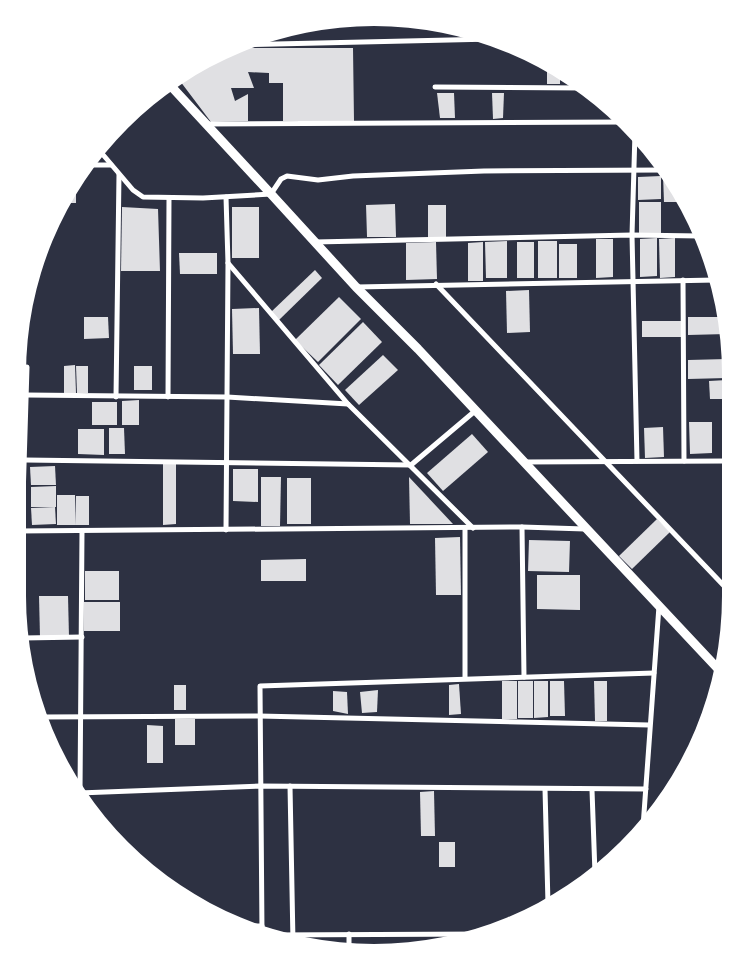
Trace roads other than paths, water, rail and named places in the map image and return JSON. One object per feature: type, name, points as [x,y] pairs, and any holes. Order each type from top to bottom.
[{"type":"street","points":[[264,44],[472,40]]},
{"type":"street","points":[[435,87],[571,88]]},
{"type":"street","points":[[174,90],[356,287],[418,349],[715,666]]},
{"type":"street","points":[[205,124],[613,122]]},
{"type":"street","points":[[634,144],[632,235],[637,461]]},
{"type":"street","points":[[104,156],[132,190],[143,197],[226,197],[272,194]]},
{"type":"street","points":[[96,165],[111,165]]},
{"type":"street","points":[[272,194],[281,179],[287,176],[323,180],[353,176],[484,171],[655,170]]},
{"type":"street","points":[[116,397],[119,173]]},
{"type":"street","points":[[226,197],[228,263],[226,530]]},
{"type":"street","points":[[168,397],[169,198]]},
{"type":"street","points":[[314,242],[632,235],[693,236]]},
{"type":"street","points":[[228,263],[348,404],[473,528]]},
{"type":"street","points":[[683,280],[684,461]]},
{"type":"street","points":[[356,287],[709,280]]},
{"type":"street","points":[[436,284],[722,585]]},
{"type":"street","points":[[27,367],[26,395],[227,397],[348,404]]},
{"type":"street","points":[[26,460],[411,465],[475,411]]},
{"type":"street","points":[[524,462],[722,461]]},
{"type":"street","points":[[26,531],[522,527],[586,529]]},
{"type":"street","points":[[522,527],[524,677]]},
{"type":"street","points":[[465,528],[465,678]]},
{"type":"street","points":[[80,781],[82,531]]},
{"type":"street","points":[[644,815],[659,606]]},
{"type":"street","points":[[29,638],[82,637]]},
{"type":"street","points":[[262,925],[260,686],[654,673]]},
{"type":"street","points":[[48,717],[259,716],[650,726]]},
{"type":"street","points":[[88,793],[260,786],[646,789]]},
{"type":"street","points":[[290,786],[293,934],[455,934]]},
{"type":"street","points":[[545,789],[548,897]]},
{"type":"street","points":[[592,790],[595,864]]},
{"type":"street","points":[[349,934],[349,943]]}]
